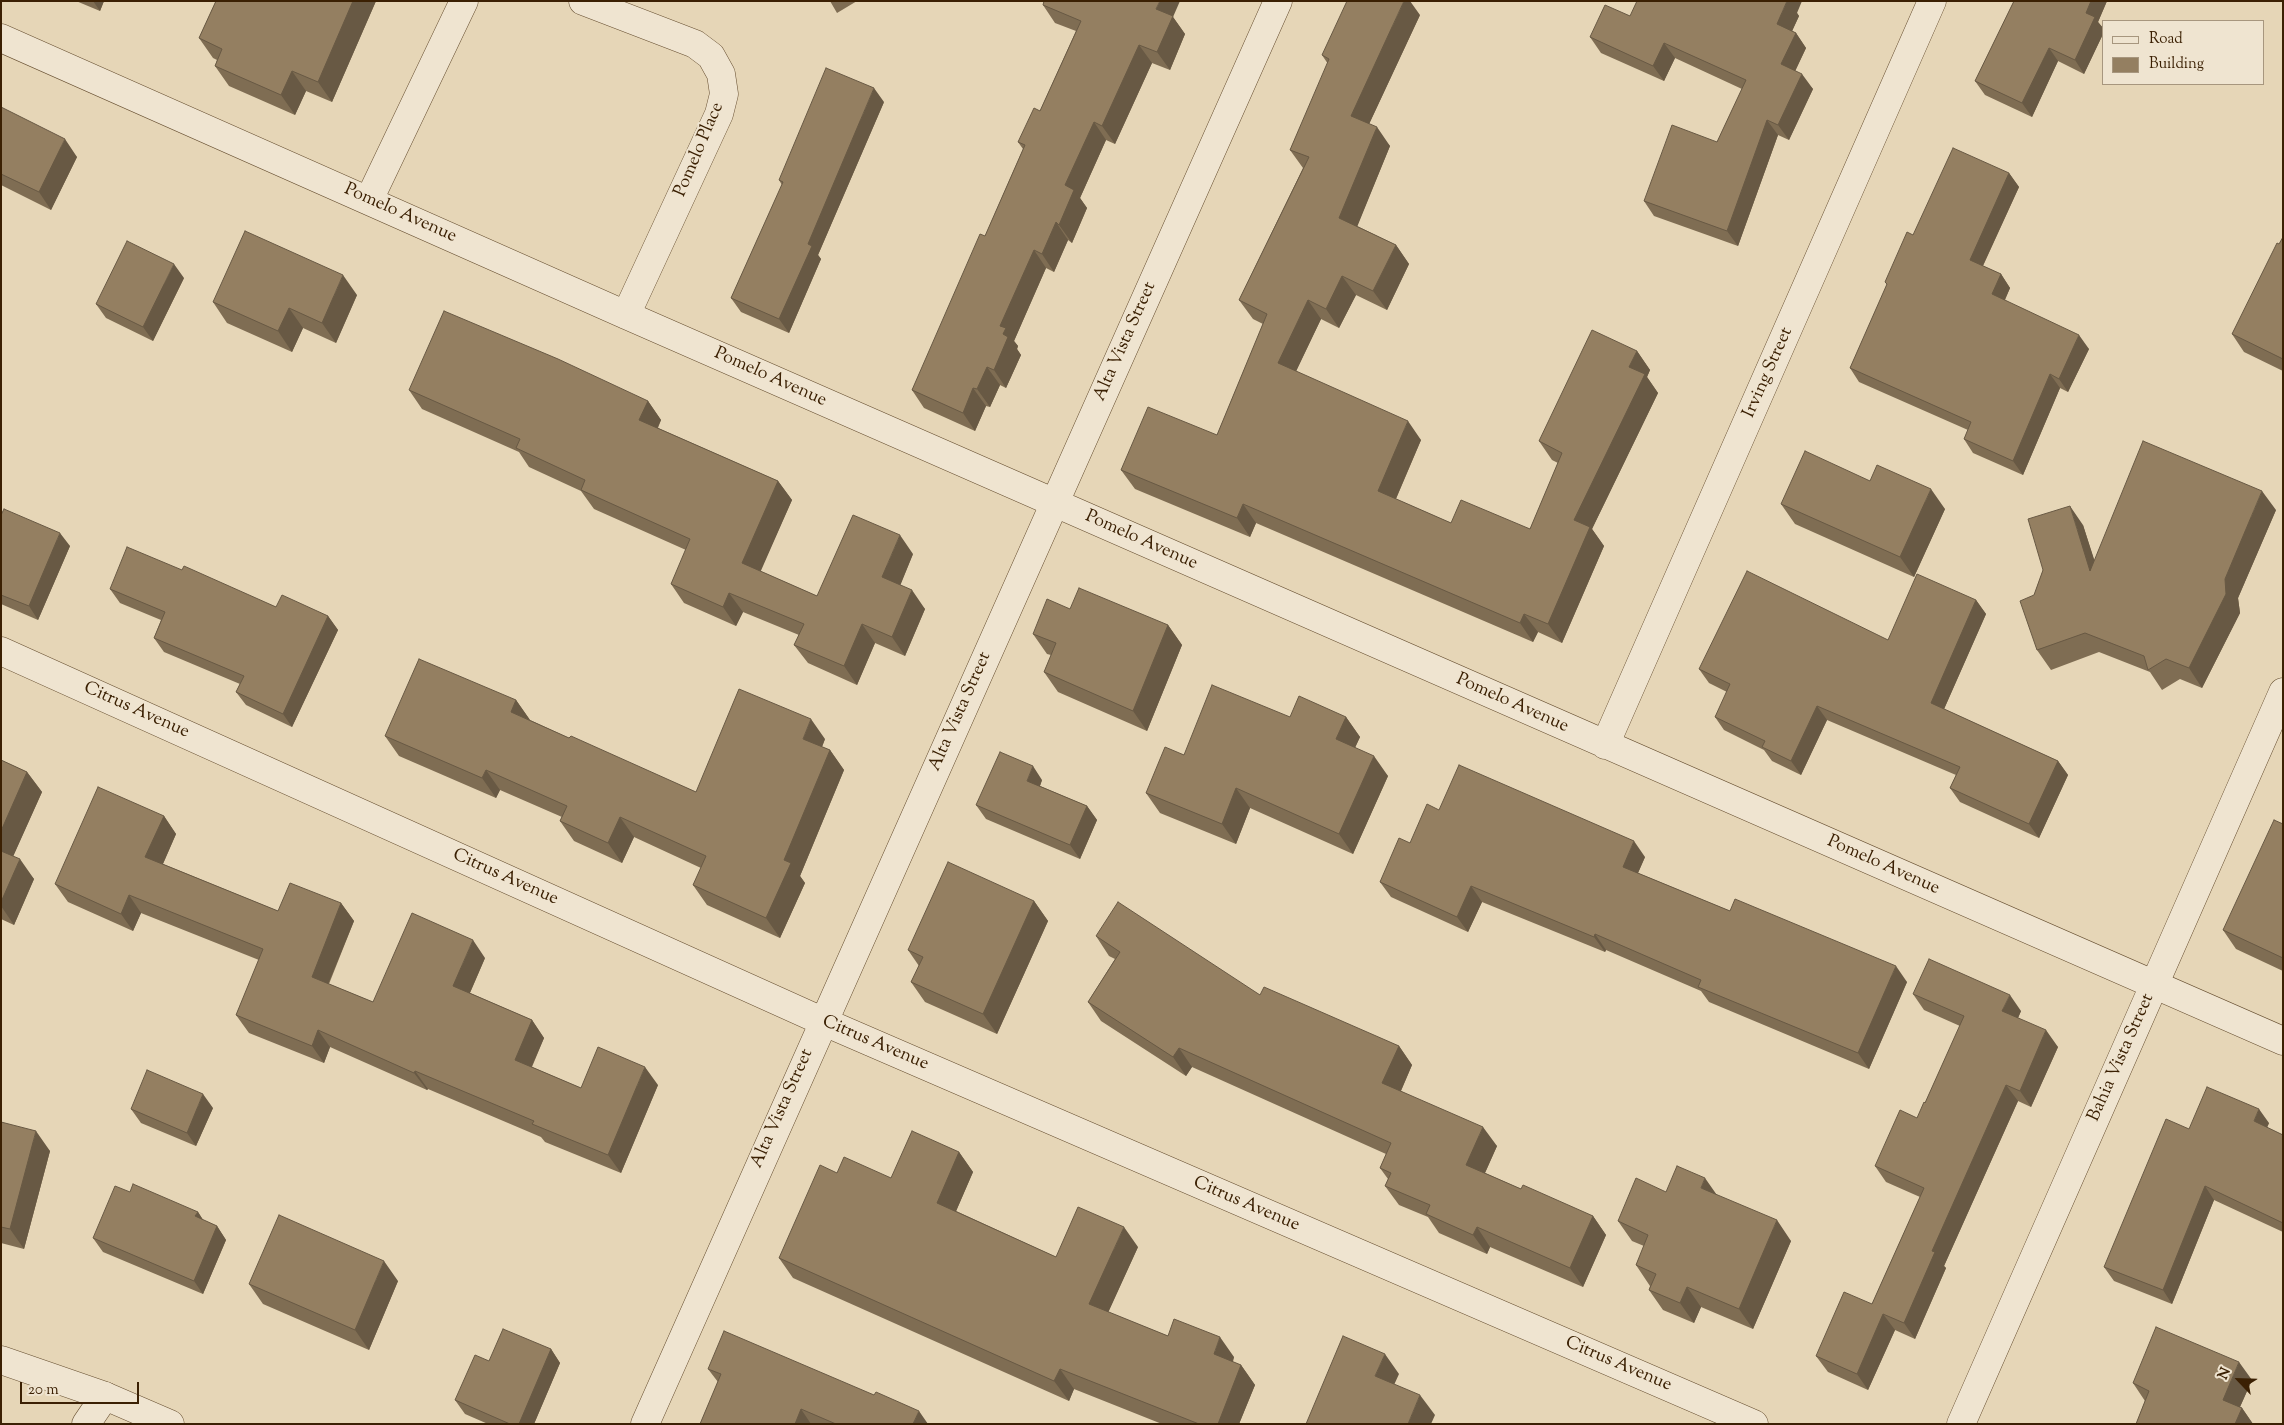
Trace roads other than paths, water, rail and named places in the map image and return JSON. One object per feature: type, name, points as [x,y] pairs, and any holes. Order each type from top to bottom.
[{"type":"street","points":[[369,200],[464,1]]},
{"type":"street","name":"Pomelo Place","points":[[583,1],[695,44],[711,56],[721,74],[724,94],[719,114],[626,315]]},
{"type":"street","name":"Alta Vista Street","points":[[645,1424],[822,1021],[1278,1]]},
{"type":"street","name":"Irving Street","points":[[1605,744],[1932,1]]},
{"type":"street","name":"Pomelo Avenue","points":[[1,38],[626,315],[2283,1041]]},
{"type":"street","name":"Citrus Avenue","points":[[1,650],[822,1021],[1754,1424]]},
{"type":"street","name":"Bahia Vista Street","points":[[1961,1424],[2283,692]]},
{"type":"street","points":[[1,1360],[105,1396],[170,1424]]},
{"type":"street","points":[[86,1424],[105,1396]]}]
